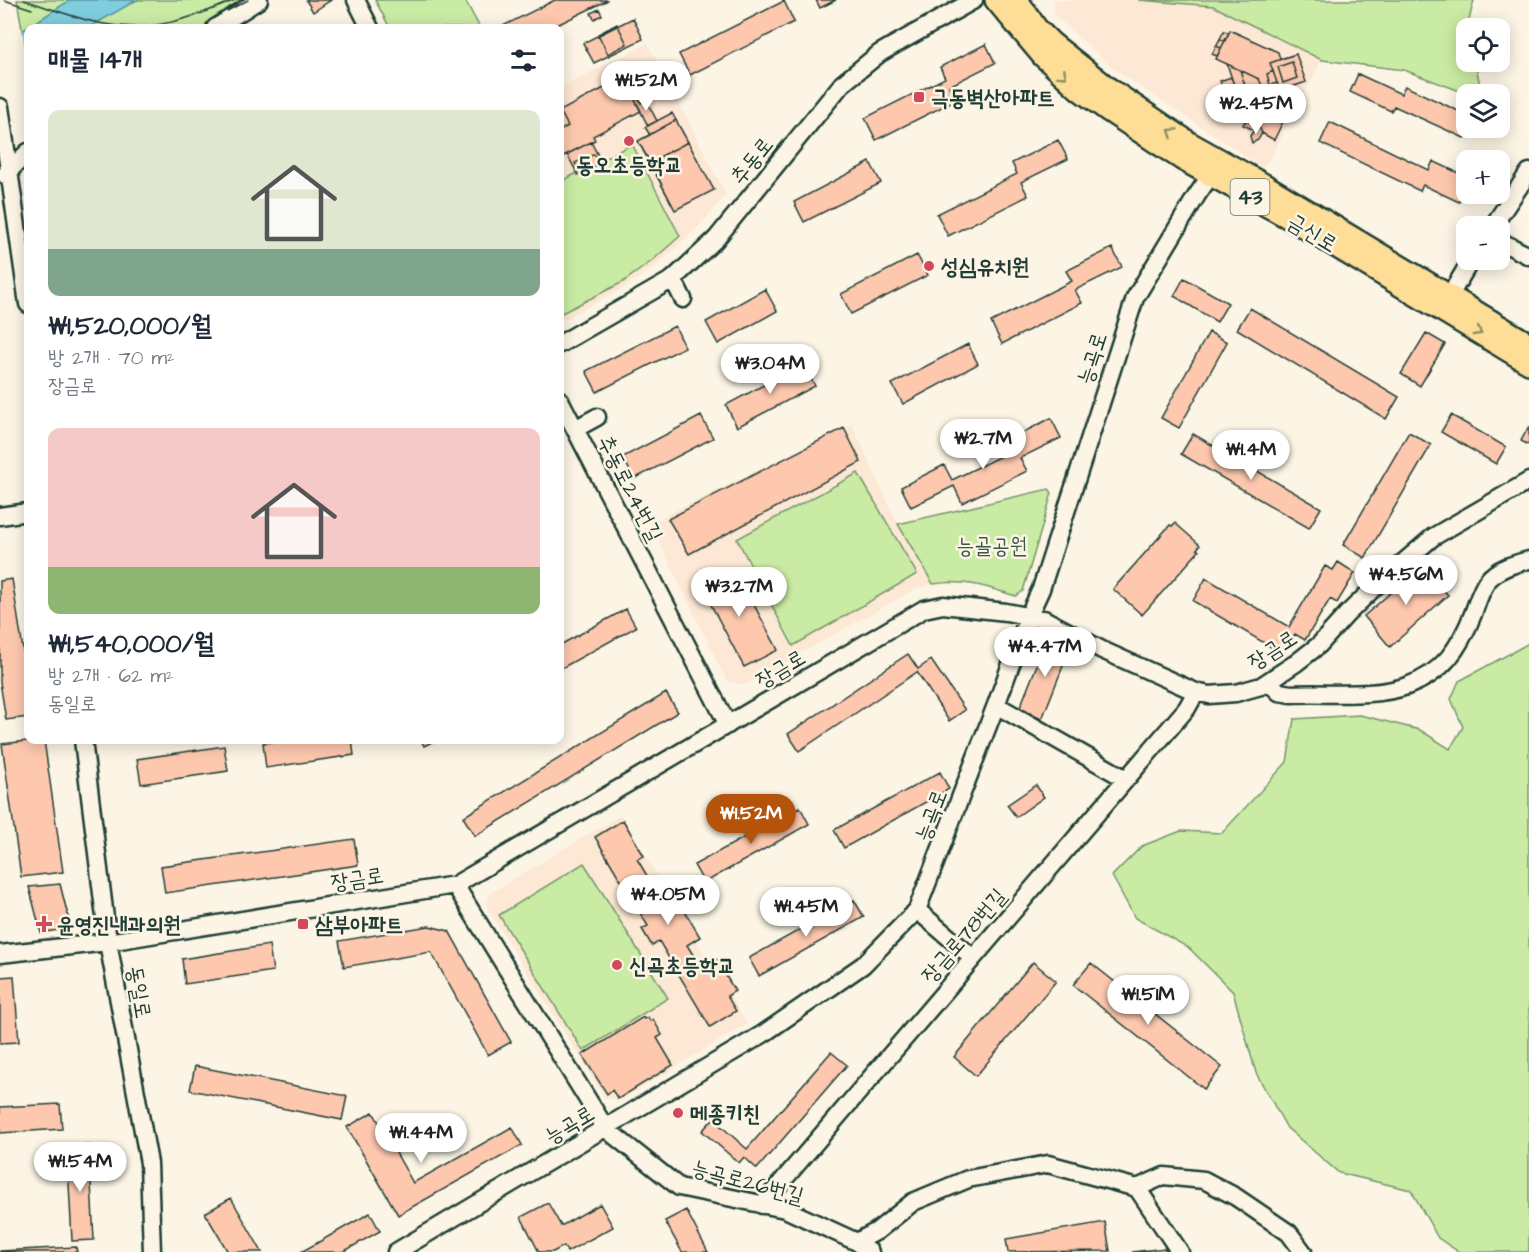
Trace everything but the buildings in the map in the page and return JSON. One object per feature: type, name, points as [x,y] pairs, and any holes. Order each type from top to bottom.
[{"type":"main road","name":"금신로","points":[[996,0],[1043,56],[1079,89],[1182,159],[1266,186],[1527,342]]},
{"type":"main road","name":"금신로","points":[[1017,0],[1036,28],[1097,82],[1191,144],[1215,169],[1286,216],[1529,363]]},
{"type":"street","points":[[221,24],[259,0]]},
{"type":"street","points":[[356,0],[368,24]]},
{"type":"street","name":"추동로","points":[[564,342],[673,279],[716,238],[842,84],[880,53],[974,0]]},
{"type":"street","points":[[0,107],[5,137],[5,175],[24,282]]},
{"type":"street","points":[[5,175],[24,156]]},
{"type":"street","name":"능곡로","points":[[396,1252],[763,1034],[863,965],[917,910],[1029,615],[1041,589],[1135,298],[1215,169]]},
{"type":"street","points":[[1499,216],[1529,172]]},
{"type":"street","points":[[1510,246],[1529,256]]},
{"type":"street","points":[[1449,297],[1465,270]]},
{"type":"street","points":[[673,279],[683,299]]},
{"type":"street","name":"추동로24번길","points":[[564,408],[728,725]]},
{"type":"street","points":[[574,429],[597,417]]},
{"type":"street","name":"장금로","points":[[0,954],[108,942],[455,885],[924,609],[942,606],[1029,615],[1044,619],[1102,650],[1196,692],[1219,695],[1261,687],[1319,645],[1355,606],[1433,537],[1529,481]]},
{"type":"street","points":[[0,516],[24,513]]},
{"type":"street","points":[[1269,681],[1279,692],[1292,694],[1382,692],[1407,686],[1434,672],[1450,658],[1464,635],[1488,579],[1501,569],[1529,561]]},
{"type":"street","name":"장금로78번길","points":[[762,1205],[1187,708],[1196,692]]},
{"type":"street","points":[[996,705],[1126,779]]},
{"type":"street","name":"동일로","points":[[83,744],[108,942],[149,1163],[152,1252]]},
{"type":"street","name":"능곡로26번길","points":[[455,885],[606,1129],[679,1187],[785,1209],[863,1247],[877,1231],[913,1202],[968,1179],[1048,1164],[1137,1188]]},
{"type":"street","points":[[917,910],[973,958]]},
{"type":"street","points":[[1180,1252],[1137,1188],[1164,1176],[1204,1180],[1236,1197],[1289,1233],[1303,1252]]},
{"type":"street","points":[[874,1252],[870,1242],[877,1231]]},
{"type":"shaded area","points":[[1053,0],[1138,0],[1213,6],[1322,60],[1271,157],[1262,167],[1117,71],[1055,16]]},
{"type":"shaded area","name":"동오초등학교","points":[[648,43],[726,195],[700,225],[656,266],[625,287],[564,320],[564,86]]},
{"type":"shaded area","points":[[852,424],[898,524],[933,584],[917,588],[745,685],[727,681],[650,523]]},
{"type":"shaded area","name":"신곡초등학교","points":[[621,815],[747,1024],[621,1100],[605,1098],[486,906],[490,893]]},
{"type":"green space","points":[[17,0],[263,0],[220,24],[24,24],[24,41]]},
{"type":"green space","points":[[375,0],[465,0],[478,24],[388,24]]},
{"type":"green space","points":[[1138,0],[1474,0],[1470,18],[1456,18],[1456,72],[1477,72],[1480,84],[1456,84],[1456,90],[1404,70],[1322,60],[1213,6]]},
{"type":"green space","points":[[632,144],[680,236],[652,261],[623,282],[564,312],[564,180]]},
{"type":"green space","points":[[858,473],[917,574],[793,646],[737,539]]},
{"type":"green space","name":"능골공원","points":[[1049,489],[1052,493],[1023,591],[1016,596],[965,583],[933,584],[898,524]]},
{"type":"green space","points":[[1529,643],[1529,1252],[1459,1252],[1438,1238],[1411,1190],[1339,1173],[1287,1128],[1256,1073],[1233,992],[1189,948],[1135,918],[1112,876],[1142,846],[1181,831],[1222,833],[1287,762],[1294,719],[1360,715],[1420,730],[1450,749],[1463,727],[1451,699],[1459,681]]},
{"type":"green space","points":[[584,863],[668,998],[583,1051],[499,915]]},
{"type":"water","points":[[70,0],[137,0],[95,24],[33,24]]},
{"type":"water","points":[[24,30],[24,67],[0,45]]},
{"type":"pier","points":[[22,28],[24,78],[0,96],[0,41]]},
{"type":"tram line","points":[[4,0],[32,9]]},
{"type":"tram line","points":[[24,0],[104,24]]},
{"type":"tram line","points":[[160,24],[204,13],[235,0]]},
{"type":"tram line","points":[[227,11],[248,0]]},
{"type":"place","name":"극동벽산아파트","points":[[919,97]]},
{"type":"place","name":"동오초등학교","points":[[629,141]]},
{"type":"place","name":"성심유치원","points":[[929,266]]},
{"type":"place","name":"윤영진내과의원","points":[[44,924]]},
{"type":"place","name":"삼부아파트","points":[[303,924]]},
{"type":"place","name":"신곡초등학교","points":[[617,965]]},
{"type":"place","name":"메종키친","points":[[678,1113]]}]
